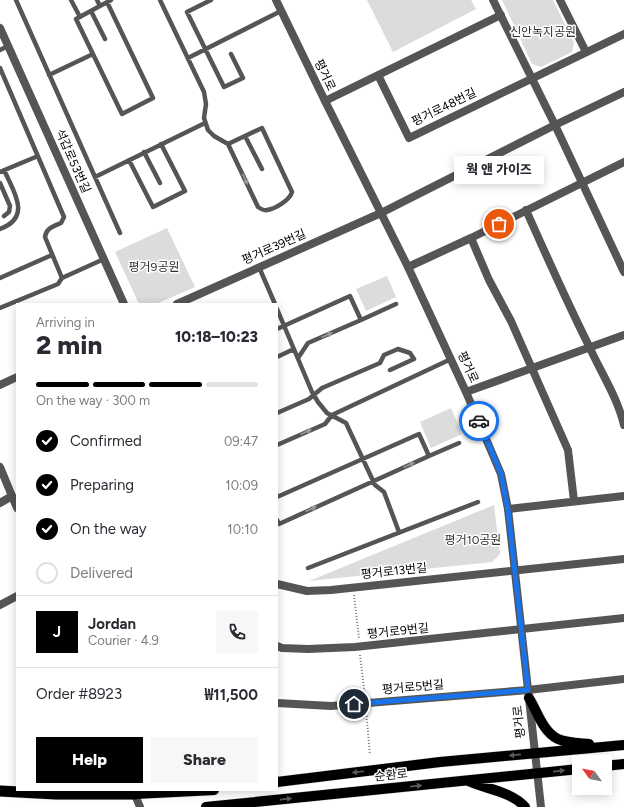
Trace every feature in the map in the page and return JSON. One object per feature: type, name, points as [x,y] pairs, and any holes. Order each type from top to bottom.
[{"type":"highway","points":[[0,791],[134,792]]},
{"type":"main road","points":[[528,694],[545,727],[553,736],[564,741],[603,747]]},
{"type":"main road","name":"순환로","points":[[278,782],[440,762],[621,745]]},
{"type":"main road","points":[[612,766],[624,765]]},
{"type":"main road","name":"순환로","points":[[206,807],[572,770]]},
{"type":"main road","points":[[467,781],[516,799],[525,807]]},
{"type":"main road","points":[[134,792],[171,791]]},
{"type":"street","name":"평거로","points":[[276,0],[324,101],[408,267],[466,392],[501,474],[508,510],[541,807]]},
{"type":"street","points":[[493,0],[555,125],[624,272]]},
{"type":"street","points":[[560,0],[586,52]]},
{"type":"street","points":[[324,101],[500,15]]},
{"type":"street","name":"석갑로53번길","points":[[0,28],[124,303]]},
{"type":"street","points":[[531,78],[624,34]]},
{"type":"street","name":"평거로48번길","points":[[378,75],[409,138],[531,78]]},
{"type":"street","name":"평거로39번길","points":[[179,303],[381,213],[555,125],[624,92]]},
{"type":"street","points":[[408,267],[471,238],[624,162]]},
{"type":"street","points":[[526,210],[589,348],[607,382],[624,425]]},
{"type":"street","points":[[471,238],[489,280],[511,321],[568,450],[574,502]]},
{"type":"street","points":[[466,392],[624,335]]},
{"type":"street","points":[[0,385],[16,377]]},
{"type":"street","points":[[0,467],[16,506]]},
{"type":"street","points":[[0,503],[12,496]]},
{"type":"street","points":[[508,510],[624,496]]},
{"type":"street","name":"평거로13번길","points":[[278,584],[307,591],[353,588],[624,559]]},
{"type":"street","points":[[0,605],[16,597]]},
{"type":"street","name":"평거로9번길","points":[[278,646],[282,648],[308,649],[360,647],[624,618]]},
{"type":"street","name":"평거로5번길","points":[[278,703],[332,706],[528,694],[624,679]]},
{"type":"street","points":[[134,792],[140,807]]},
{"type":"lane","points":[[16,0],[120,233]]},
{"type":"lane","points":[[71,0],[80,17]]},
{"type":"lane","points":[[97,0],[100,6]]},
{"type":"lane","points":[[160,0],[204,92],[206,104],[204,118],[208,130],[214,136],[228,144],[258,208],[267,211],[288,200],[292,192],[262,128],[228,144]]},
{"type":"lane","points":[[211,0],[187,12],[224,87],[243,78],[231,54]]},
{"type":"lane","points":[[109,1],[154,98],[122,114],[76,19],[91,11],[109,1]]},
{"type":"lane","points":[[91,11],[104,39]]},
{"type":"lane","points":[[188,58],[281,11]]},
{"type":"lane","points":[[0,50],[8,46]]},
{"type":"lane","points":[[49,75],[93,54]]},
{"type":"lane","points":[[0,68],[64,217],[61,223],[50,228],[45,233],[45,237],[62,278]]},
{"type":"lane","points":[[95,177],[205,123]]},
{"type":"lane","points":[[245,136],[262,170]]},
{"type":"lane","points":[[129,160],[153,207],[185,191],[161,144]]},
{"type":"lane","points":[[144,152],[160,183]]},
{"type":"lane","points":[[0,229],[10,226],[19,213],[19,206],[2,171],[38,156]]},
{"type":"lane","points":[[0,182],[10,206],[9,212],[4,216]]},
{"type":"lane","points":[[0,278],[52,255]]},
{"type":"lane","points":[[0,308],[58,284],[62,278],[104,259]]},
{"type":"lane","points":[[259,267],[275,303]]},
{"type":"lane","points":[[278,329],[350,296],[361,320]]},
{"type":"lane","points":[[298,358],[308,343],[396,304]]},
{"type":"lane","points":[[278,311],[314,395],[327,413],[346,423],[375,485],[384,492],[399,532]]},
{"type":"lane","points":[[278,357],[294,349]]},
{"type":"lane","points":[[278,414],[309,399],[322,388],[380,363],[384,355],[398,349],[410,353],[414,359],[390,370]]},
{"type":"lane","points":[[278,445],[325,424],[332,415],[451,359]]},
{"type":"lane","points":[[278,497],[419,434],[428,456]]},
{"type":"lane","points":[[278,523],[459,443]]},
{"type":"lane","points":[[308,568],[478,502]]},
{"type":"path","points":[[353,588],[370,755]]},
{"type":"green space","points":[[367,0],[471,0],[476,9],[393,52]]},
{"type":"green space","name":"신안녹지공원","points":[[502,0],[553,0],[574,43],[572,52],[541,67],[532,64]]},
{"type":"green space","name":"평거9공원","points":[[167,228],[195,287],[158,303],[139,303],[115,252]]},
{"type":"green space","points":[[387,276],[396,297],[366,311],[356,289]]},
{"type":"green space","points":[[451,408],[462,434],[431,448],[420,422]]},
{"type":"green space","name":"평거10공원","points":[[494,505],[500,554],[492,562],[309,581]]},
{"type":"way so far","points":[[479,421],[408,267],[499,224]]},
{"type":"place","name":"웍 앤 가이즈","points":[[499,224]]},
{"type":"route","points":[[354,704],[528,690],[508,510],[501,474],[479,421]]}]
